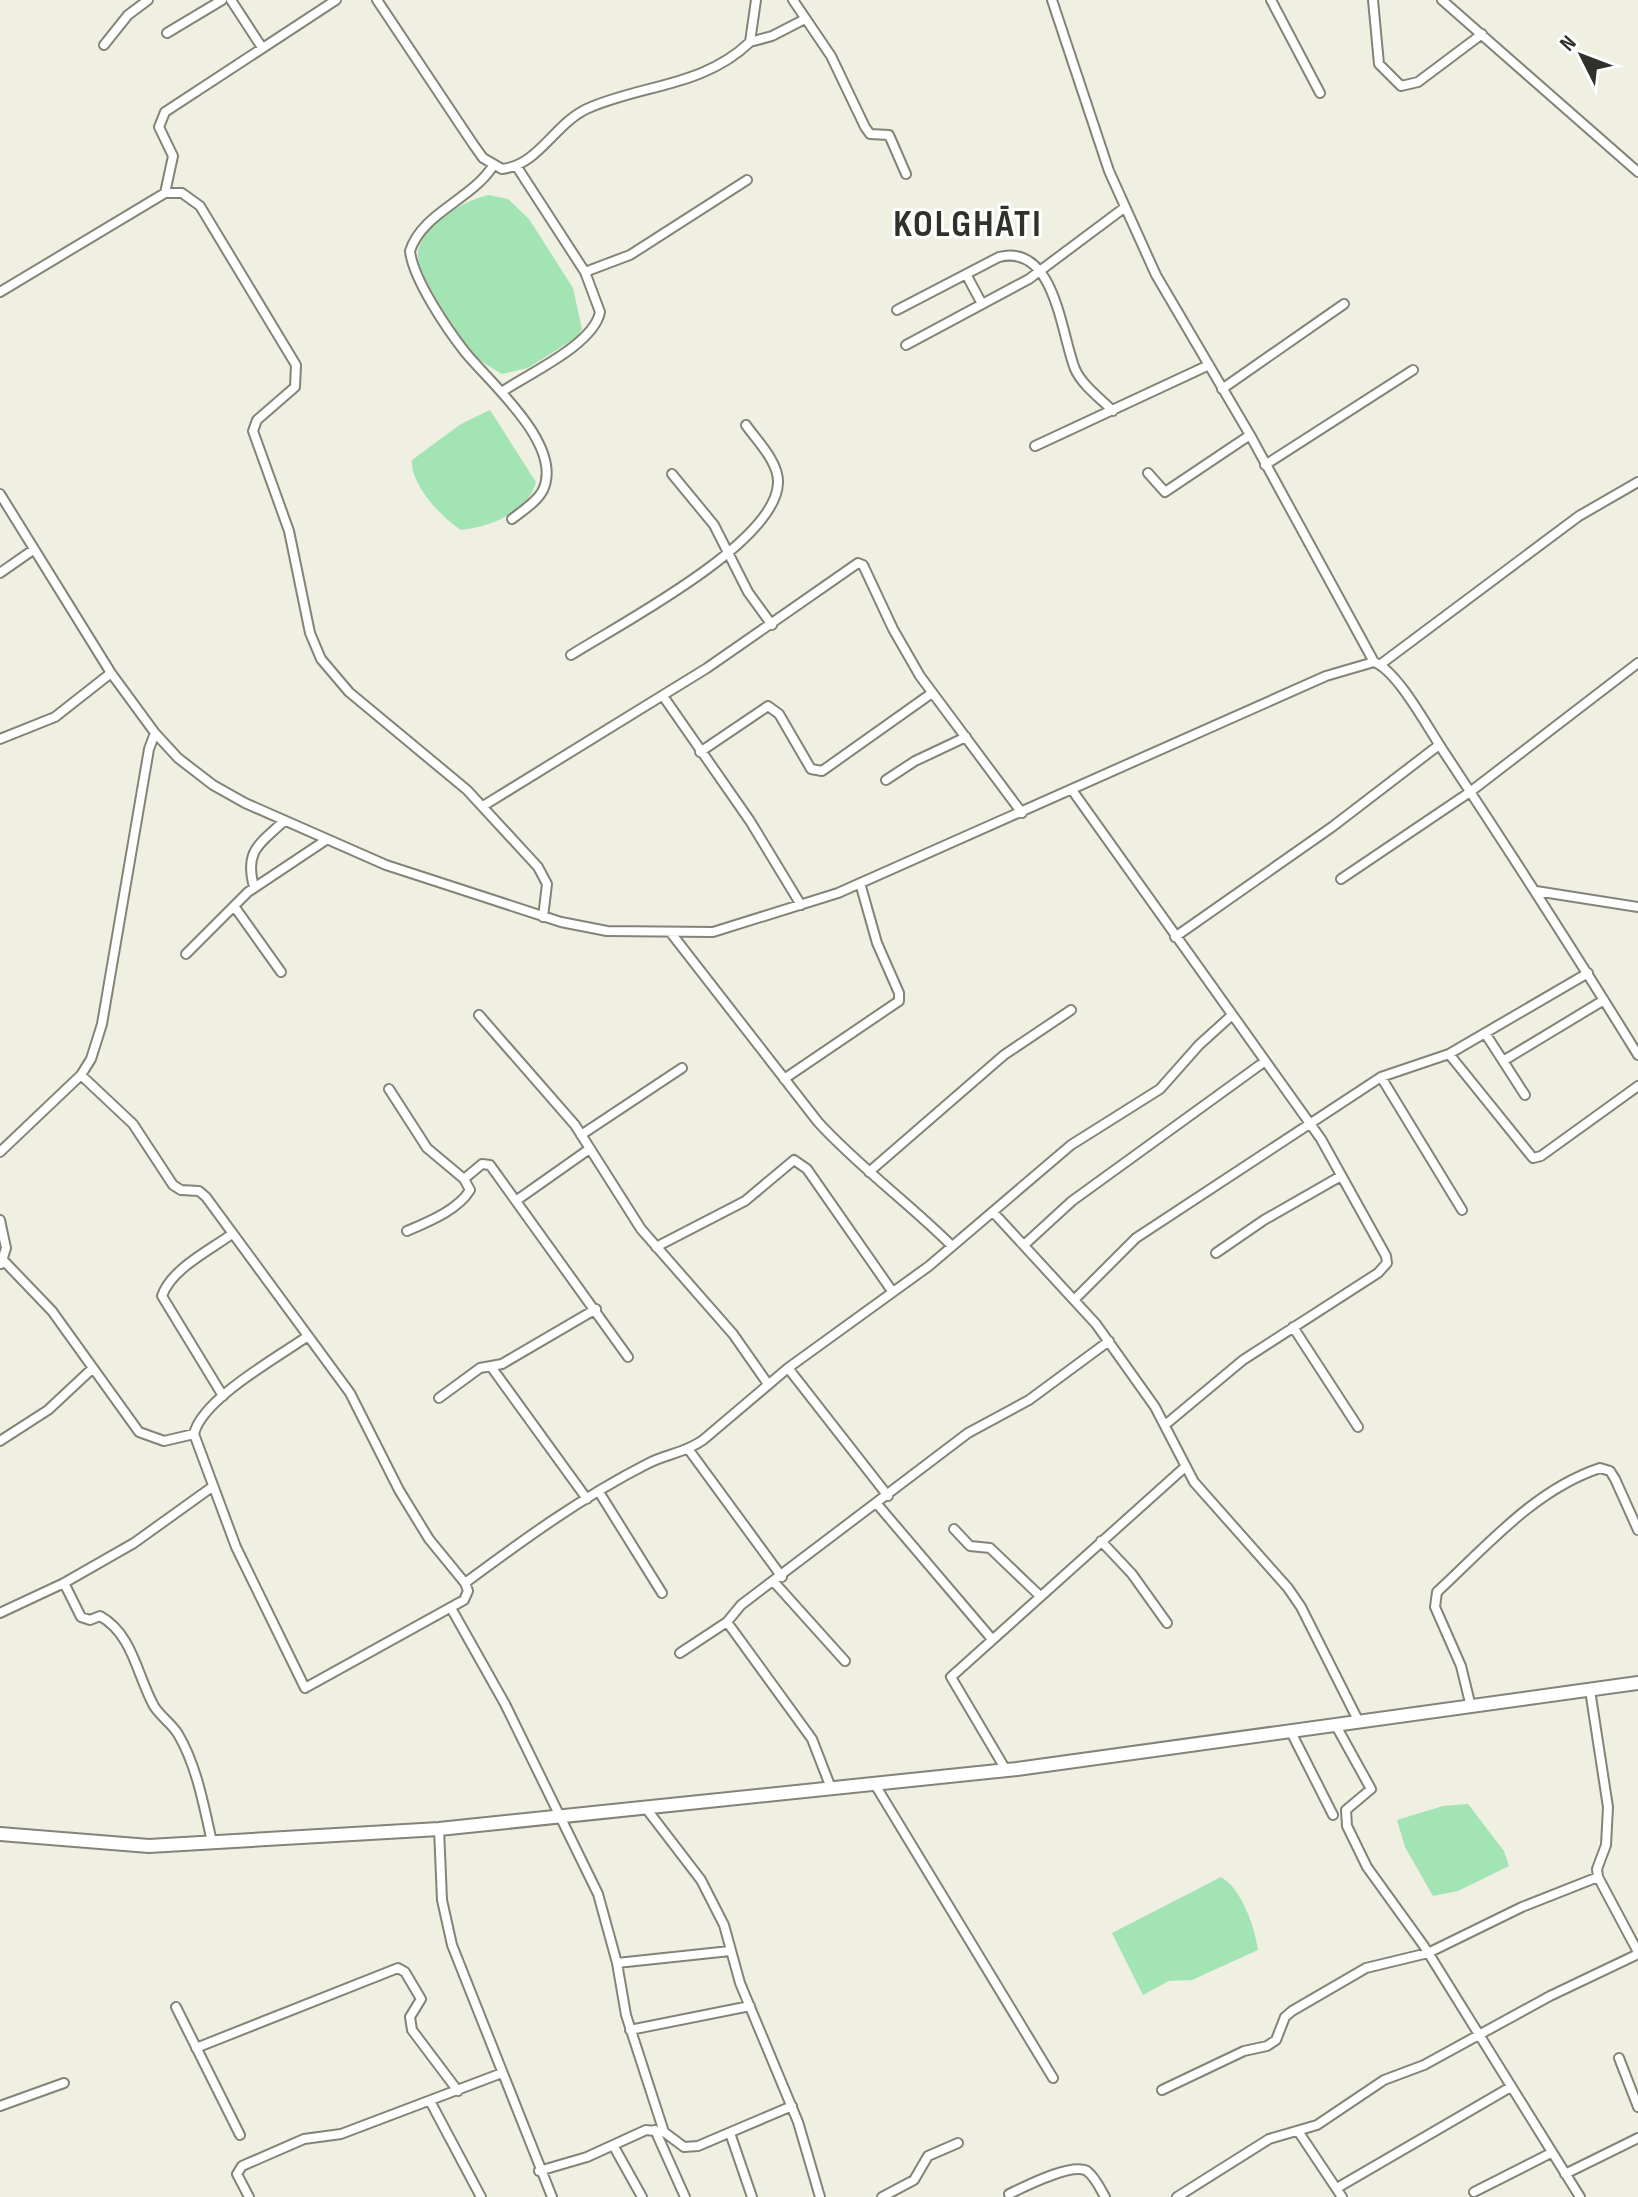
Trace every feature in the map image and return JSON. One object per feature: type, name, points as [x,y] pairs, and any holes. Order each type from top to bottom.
[{"type":"main road","points":[[0,1834],[149,1846],[439,1829],[1006,1770],[1638,1683]]},
{"type":"street","points":[[104,45],[128,15],[148,0]]},
{"type":"street","points":[[167,33],[222,0]]},
{"type":"street","points":[[231,0],[261,46]]},
{"type":"street","points":[[165,193],[173,156],[160,132],[160,118],[261,46],[336,0]]},
{"type":"street","points":[[377,0],[473,144],[493,166],[517,167],[528,161],[572,116],[592,106],[698,77],[750,42],[772,36],[805,19]]},
{"type":"street","points":[[750,42],[756,0]]},
{"type":"street","points":[[793,0],[831,56],[865,127],[870,134],[889,135],[906,174]]},
{"type":"street","points":[[1052,0],[1124,208],[1156,275],[1250,435],[1335,595],[1377,663],[1439,745],[1536,891],[1638,1055]]},
{"type":"street","points":[[1271,0],[1320,93]]},
{"type":"street","points":[[1373,0],[1377,57],[1383,73],[1401,86],[1409,86],[1429,75],[1482,34]]},
{"type":"street","points":[[1442,0],[1638,172]]},
{"type":"street","points":[[493,166],[472,192],[420,231],[410,251],[419,278],[464,351],[503,391],[541,448],[546,470],[543,491],[512,519]]},
{"type":"street","points":[[503,391],[592,331],[600,312],[585,272],[517,167]]},
{"type":"street","points":[[585,272],[637,250],[747,180]]},
{"type":"street","points":[[0,292],[165,193],[182,193],[200,206],[296,365],[295,387],[257,420],[253,431],[289,531],[310,633],[321,659],[349,692],[483,806],[544,874],[547,884],[543,917]]},
{"type":"street","points":[[906,345],[1040,271],[1124,208]]},
{"type":"street","points":[[897,310],[1009,255],[1024,258],[1040,271],[1053,296],[1076,371],[1113,411]]},
{"type":"street","points":[[966,274],[982,304]]},
{"type":"street","points":[[1222,389],[1344,304]]},
{"type":"street","points":[[1035,446],[1209,365]]},
{"type":"street","points":[[1265,465],[1413,370]]},
{"type":"street","points":[[571,655],[730,555],[764,516],[778,485],[773,464],[746,425]]},
{"type":"street","points":[[1148,473],[1165,492],[1250,435]]},
{"type":"street","points":[[672,474],[708,517],[748,592],[772,625]]},
{"type":"street","points":[[0,494],[111,673],[155,733],[178,758],[213,785],[326,840],[401,870],[543,917],[607,931],[671,933],[713,932],[860,883],[1326,676],[1377,663],[1579,516],[1638,482]]},
{"type":"street","points":[[0,573],[33,550]]},
{"type":"street","points":[[483,806],[663,696],[772,625],[858,563],[863,565],[893,629],[932,693],[1022,813]]},
{"type":"street","points":[[1341,879],[1470,792],[1638,663]]},
{"type":"street","points":[[0,739],[55,717],[111,673]]},
{"type":"street","points":[[700,752],[768,706],[779,714],[811,769],[822,771],[932,693]]},
{"type":"street","points":[[663,696],[750,821],[801,905]]},
{"type":"street","points":[[0,1152],[81,1075],[91,1059],[102,1024],[149,749],[155,733]]},
{"type":"street","points":[[886,780],[915,761],[966,737]]},
{"type":"street","points":[[1175,937],[1332,827],[1439,745]]},
{"type":"street","points":[[1072,790],[1310,1125],[1387,1263],[1378,1273],[1236,1365],[1165,1425]]},
{"type":"street","points":[[254,887],[249,859],[284,821]]},
{"type":"street","points":[[186,954],[254,887],[326,840]]},
{"type":"street","points":[[784,1079],[899,1001],[899,993],[877,943],[860,883]]},
{"type":"street","points":[[1536,891],[1638,907]]},
{"type":"street","points":[[234,906],[281,972]]},
{"type":"street","points":[[671,933],[818,1122],[869,1172],[906,1200],[952,1246]]},
{"type":"street","points":[[1075,1299],[1136,1238],[1381,1077],[1449,1054],[1588,973]]},
{"type":"street","points":[[1503,1061],[1604,1000]]},
{"type":"street","points":[[869,1172],[1004,1055],[1071,1010]]},
{"type":"street","points":[[479,1015],[581,1135],[588,1150],[656,1247],[733,1334],[768,1384]]},
{"type":"street","points":[[465,1583],[587,1499],[649,1462],[689,1450],[788,1368],[952,1246],[1093,1129],[1160,1089],[1199,1045],[1231,1016]]},
{"type":"street","points":[[1485,1033],[1525,1095]]},
{"type":"street","points":[[1449,1054],[1533,1158],[1541,1156],[1638,1086]]},
{"type":"street","points":[[1024,1245],[1072,1201],[1264,1062]]},
{"type":"street","points":[[581,1135],[682,1068]]},
{"type":"street","points":[[81,1075],[133,1124],[173,1185],[181,1190],[199,1191],[232,1234],[308,1336],[350,1393],[399,1490],[429,1539],[465,1583],[468,1596],[451,1608],[305,1688],[236,1547],[194,1434],[197,1423],[223,1396],[308,1336]]},
{"type":"street","points":[[1381,1077],[1462,1210]]},
{"type":"street","points":[[389,1089],[427,1148],[464,1179],[470,1190],[435,1219],[407,1231]]},
{"type":"street","points":[[517,1200],[588,1150]]},
{"type":"street","points":[[656,1247],[745,1201],[794,1160],[807,1169],[892,1291]]},
{"type":"street","points":[[464,1179],[487,1164],[517,1200],[628,1357]]},
{"type":"street","points":[[1216,1253],[1264,1220],[1341,1176]]},
{"type":"street","points":[[993,1212],[1075,1299],[1109,1341],[1165,1425],[1185,1467],[1206,1497],[1264,1559],[1301,1607],[1358,1720]]},
{"type":"street","points":[[0,1220],[5,1235],[2,1262],[52,1311],[139,1432],[164,1441],[194,1434]]},
{"type":"street","points":[[223,1396],[162,1296],[166,1286],[182,1271],[232,1234]]},
{"type":"street","points":[[439,1398],[480,1368],[492,1368],[596,1309]]},
{"type":"street","points":[[1293,1327],[1358,1427]]},
{"type":"street","points":[[680,1653],[727,1622],[741,1605],[778,1580],[968,1433],[1029,1400],[1109,1341]]},
{"type":"street","points":[[0,1441],[48,1410],[93,1368]]},
{"type":"street","points":[[492,1368],[587,1499]]},
{"type":"street","points":[[788,1368],[888,1496]]},
{"type":"street","points":[[689,1450],[778,1580],[845,1661]]},
{"type":"street","points":[[1006,1770],[951,1677],[1185,1467]]},
{"type":"street","points":[[1471,1707],[1461,1666],[1435,1607],[1437,1592],[1512,1521],[1565,1482],[1600,1468],[1610,1471],[1615,1479],[1638,1530]]},
{"type":"street","points":[[0,1613],[64,1583],[134,1543],[212,1487]]},
{"type":"street","points":[[599,1492],[662,1593]]},
{"type":"street","points":[[877,1504],[991,1638]]},
{"type":"street","points":[[954,1529],[967,1544],[990,1548],[1039,1595]]},
{"type":"street","points":[[1101,1541],[1132,1574],[1167,1623]]},
{"type":"street","points":[[64,1583],[81,1617],[105,1619],[128,1645],[154,1705],[180,1737],[199,1789],[212,1842]]},
{"type":"street","points":[[451,1608],[562,1816],[603,1907],[630,2030],[660,2131],[685,2197]]},
{"type":"street","points":[[727,1622],[812,1739],[831,1788]]},
{"type":"street","points":[[1180,2196],[1269,2139],[1317,2125],[1384,2080],[1424,2065],[1638,1953],[1598,1877],[1597,1869],[1606,1845],[1608,1807],[1590,1690]]},
{"type":"street","points":[[1335,1723],[1371,1789],[1370,1794],[1346,1810],[1347,1826],[1367,1867],[1428,1953],[1509,2088],[1580,2197]]},
{"type":"street","points":[[1290,1730],[1333,1815]]},
{"type":"street","points":[[874,1783],[1053,2078]]},
{"type":"street","points":[[645,1807],[701,1880],[724,1925],[750,2006],[792,2106],[820,2197]]},
{"type":"street","points":[[439,1829],[442,1900],[452,1945],[539,2171],[552,2197]]},
{"type":"street","points":[[1162,2090],[1244,2051],[1267,2046],[1276,2040],[1285,2017],[1292,2011],[1366,1968],[1428,1953],[1522,1907],[1598,1877]]},
{"type":"street","points":[[617,1963],[730,1951]]},
{"type":"street","points":[[196,2048],[398,1968],[405,1972],[421,1999],[410,2017],[412,2030],[458,2091]]},
{"type":"street","points":[[630,2030],[750,2006]]},
{"type":"street","points":[[176,2007],[240,2135]]},
{"type":"street","points":[[1619,2058],[1638,2107]]},
{"type":"street","points":[[249,2197],[237,2174],[242,2166],[304,2139],[341,2134],[502,2073]]},
{"type":"street","points":[[0,2106],[64,2083]]},
{"type":"street","points":[[1298,2131],[1340,2193],[1509,2088]]},
{"type":"street","points":[[430,2101],[481,2197]]},
{"type":"street","points":[[660,2131],[684,2147],[706,2144],[792,2106]]},
{"type":"street","points":[[539,2171],[660,2131]]},
{"type":"street","points":[[730,2133],[752,2197]]},
{"type":"street","points":[[1565,2174],[1638,2138]]},
{"type":"street","points":[[882,2197],[914,2180],[928,2156],[958,2143]]},
{"type":"street","points":[[613,2145],[642,2197]]},
{"type":"street","points":[[1474,2192],[1551,2153]]},
{"type":"street","points":[[1009,2194],[1067,2170],[1080,2168],[1088,2172],[1105,2197]]},
{"type":"shaded area","points":[[489,195],[508,199],[529,219],[573,288],[582,329],[577,337],[528,368],[502,374],[479,359],[466,345],[431,290],[418,256],[426,235],[444,216],[467,202]]},
{"type":"shaded area","points":[[490,410],[536,482],[532,493],[516,510],[484,525],[461,530],[421,489],[412,460],[461,424]]},
{"type":"shaded area","points":[[1468,1804],[1504,1851],[1509,1866],[1458,1891],[1433,1896],[1405,1847],[1397,1820],[1443,1806]]},
{"type":"shaded area","points":[[1221,1877],[1235,1890],[1246,1909],[1258,1950],[1192,1980],[1169,1981],[1143,1995],[1112,1933]]},
{"type":"district","name":"KOLGHĀTI","points":[[968,223]]}]
